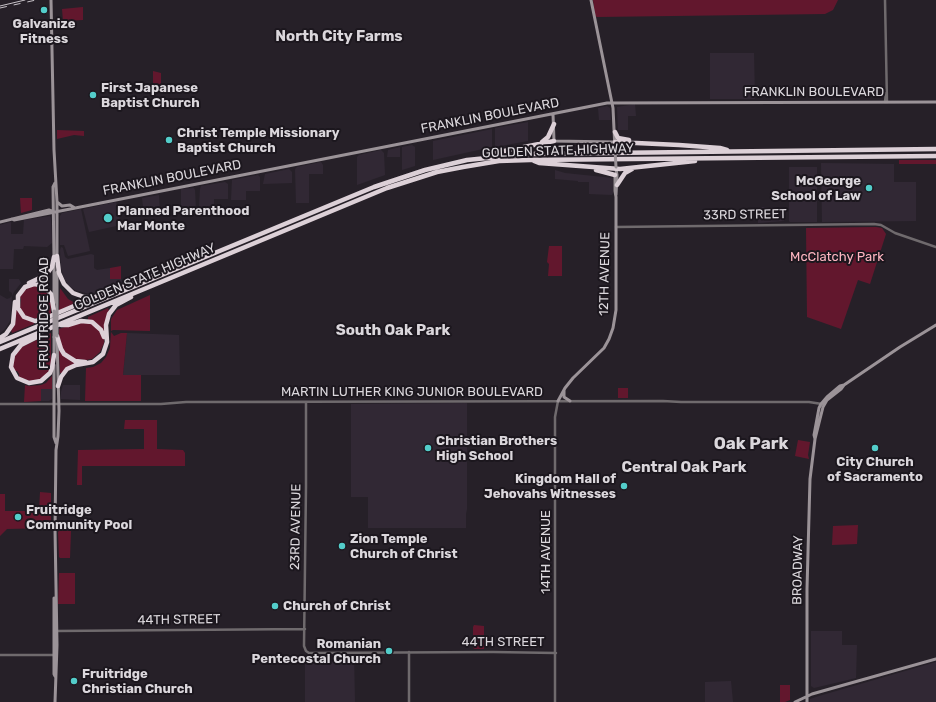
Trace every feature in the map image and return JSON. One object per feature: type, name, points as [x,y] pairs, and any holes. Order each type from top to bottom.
[{"type":"highway","points":[[540,144],[548,137],[554,124]]},
{"type":"highway","points":[[614,132],[618,138],[640,143]]},
{"type":"highway","points":[[467,160],[479,156],[554,141]]},
{"type":"highway","points":[[615,144],[640,143],[720,148],[732,151]]},
{"type":"highway","name":"GOLDEN STATE HIGHWAY","points":[[0,342],[355,195],[399,178],[467,160],[527,154],[936,148]]},
{"type":"highway","name":"GOLDEN STATE HIGHWAY","points":[[0,349],[387,188],[437,172],[495,162],[530,160],[936,156]]},
{"type":"highway","points":[[530,160],[538,163],[585,167],[636,168],[664,163],[724,158]]},
{"type":"highway","points":[[585,167],[615,175]]},
{"type":"highway","points":[[617,185],[625,173],[636,168]]},
{"type":"highway","points":[[56,257],[61,279],[68,289],[79,296],[95,297]]},
{"type":"highway","points":[[0,338],[6,334],[14,324],[16,297],[18,292],[27,284],[46,275],[52,267],[56,257]]},
{"type":"highway","points":[[56,310],[51,294],[40,285],[34,284],[25,288],[18,296],[17,302],[20,313],[24,317],[35,321],[41,320],[95,297],[181,267]]},
{"type":"highway","points":[[58,386],[61,377],[67,369],[76,365],[93,362],[103,354],[107,342],[106,319],[112,309],[116,305],[157,284]]},
{"type":"highway","points":[[56,336],[64,354],[75,361],[87,362],[93,360],[102,352],[104,346],[104,335],[102,330],[92,322],[81,321],[68,325],[59,325]]},
{"type":"highway","points":[[42,332],[36,338],[16,349],[11,361],[14,373],[23,381],[35,383],[41,381],[50,373],[54,354]]},
{"type":"main road","name":"FRUITRIDGE ROAD","points":[[52,0],[54,150],[55,183],[57,186],[56,336],[59,405],[58,436],[56,444],[55,632],[57,674],[55,676],[55,702]]},
{"type":"main road","name":"12TH AVENUE","points":[[558,401],[564,390],[578,372],[603,349],[612,333],[615,320],[617,185],[612,103],[590,0]]},
{"type":"main road","name":"FRANKLIN BOULEVARD","points":[[12,219],[14,220],[56,212],[612,103],[936,102]]},
{"type":"main road","points":[[553,114],[554,141],[615,144]]},
{"type":"main road","name":"12TH AVENUE","points":[[616,168],[616,197]]},
{"type":"main road","name":"FRUITRIDGE ROAD","points":[[55,183],[53,187],[56,212],[54,221],[56,257]]},
{"type":"main road","points":[[57,202],[62,206],[70,205],[75,208]]},
{"type":"main road","name":"FRANKLIN BOULEVARD","points":[[0,222],[49,210],[56,212]]},
{"type":"main road","points":[[38,215],[51,216],[54,221]]},
{"type":"main road","points":[[823,404],[840,386],[844,385],[935,325]]},
{"type":"main road","name":"FRUITRIDGE ROAD","points":[[56,336],[54,354],[54,437],[56,444]]},
{"type":"main road","points":[[564,390],[564,397],[570,401]]},
{"type":"main road","name":"BROADWAY","points":[[807,702],[809,484],[815,439],[814,435],[817,420],[823,404]]},
{"type":"main road","points":[[795,702],[807,696],[936,659]]},
{"type":"street","points":[[885,0],[886,102]]},
{"type":"street","name":"33RD STREET","points":[[616,227],[874,224],[882,225],[895,233],[936,247]]},
{"type":"street","name":"MARTIN LUTHER KING JUNIOR BOULEVARD","points":[[0,404],[59,405],[161,404],[178,402],[306,403],[558,401],[809,402],[823,404]]},
{"type":"street","name":"14TH AVENUE","points":[[555,702],[555,417],[558,401]]},
{"type":"street","name":"23RD AVENUE","points":[[306,403],[304,646],[306,651]]},
{"type":"street","name":"44TH STREET","points":[[55,632],[305,629]]},
{"type":"street","name":"44TH STREET","points":[[306,651],[309,653],[556,653]]},
{"type":"street","points":[[409,652],[409,702]]},
{"type":"street","points":[[0,655],[56,655]]},
{"type":"shaded area","points":[[710,53],[754,53],[755,99],[710,99]]},
{"type":"shaded area","points":[[635,104],[636,116],[628,116],[628,130],[618,130],[617,107]]},
{"type":"shaded area","points":[[607,106],[610,108],[611,120],[599,120],[598,108]]},
{"type":"shaded area","points":[[528,122],[528,141],[495,147],[495,128]]},
{"type":"shaded area","points":[[492,129],[492,147],[433,160],[433,141]]},
{"type":"shaded area","points":[[412,145],[415,147],[415,166],[402,170],[402,147]]},
{"type":"shaded area","points":[[400,147],[400,157],[387,157],[388,150]]},
{"type":"shaded area","points":[[381,150],[384,153],[385,175],[357,185],[357,157],[359,155]]},
{"type":"shaded area","points":[[321,162],[323,165],[323,174],[309,174],[309,203],[296,203],[295,169],[297,167]]},
{"type":"shaded area","name":"McGeorge School of Law","points":[[821,163],[894,164],[894,182],[916,182],[916,221],[822,222]]},
{"type":"shaded area","points":[[789,167],[817,167],[817,222],[789,221]]},
{"type":"shaded area","points":[[289,169],[292,172],[292,183],[263,184],[265,174]]},
{"type":"shaded area","points":[[555,170],[565,173],[613,178],[613,193],[612,195],[589,194],[589,182],[555,179]]},
{"type":"shaded area","points":[[258,175],[260,177],[260,191],[246,191],[246,200],[231,200],[232,180]]},
{"type":"shaded area","points":[[225,182],[228,184],[228,199],[214,199],[214,207],[199,207],[201,186]]},
{"type":"shaded area","points":[[194,188],[196,210],[181,210],[181,189]]},
{"type":"shaded area","points":[[159,195],[160,214],[144,215],[142,198]]},
{"type":"shaded area","points":[[116,202],[121,225],[89,232],[83,209]]},
{"type":"shaded area","points":[[758,207],[784,207],[784,221],[758,223]]},
{"type":"shaded area","points":[[81,209],[90,251],[68,256],[64,245],[60,245],[60,216],[62,213]]},
{"type":"shaded area","points":[[50,216],[52,243],[47,247],[24,246],[23,249],[14,249],[13,269],[0,269],[0,225],[11,222],[11,234],[23,234],[24,220]]},
{"type":"shaded area","points":[[61,247],[63,248],[65,257],[68,259],[91,254],[94,255],[94,268],[97,270],[110,268],[110,279],[121,279],[122,282],[89,294],[75,290],[68,285],[64,278],[61,268]]},
{"type":"shaded area","points":[[9,279],[19,279],[21,283],[12,296],[12,293],[9,291]]},
{"type":"shaded area","points":[[0,295],[7,299],[12,296],[10,321],[5,329],[0,333]]},
{"type":"shaded area","points":[[127,333],[179,335],[180,375],[123,375]]},
{"type":"shaded area","points":[[63,385],[80,385],[80,400],[61,399]]},
{"type":"shaded area","points":[[41,389],[52,389],[52,399],[49,401],[41,401]]},
{"type":"shaded area","points":[[467,403],[466,528],[368,528],[368,497],[351,497],[351,404]]},
{"type":"shaded area","points":[[811,631],[842,631],[842,645],[857,645],[856,678],[814,688],[811,686]]},
{"type":"shaded area","points":[[305,655],[354,655],[355,702],[305,702]]},
{"type":"shaded area","points":[[936,662],[936,702],[810,702],[810,699],[819,696]]},
{"type":"shaded area","points":[[731,681],[733,702],[705,702],[705,682]]},
{"type":"green space","points":[[593,0],[838,0],[833,10],[825,14],[597,17],[595,16]]},
{"type":"green space","points":[[83,7],[83,20],[63,21],[62,9]]},
{"type":"green space","points":[[153,71],[161,73],[161,86],[153,86]]},
{"type":"green space","points":[[57,130],[84,131],[84,136],[74,135],[57,139]]},
{"type":"green space","points":[[899,160],[936,160],[936,164],[899,164]]},
{"type":"green space","points":[[20,198],[32,198],[32,210],[21,213]]},
{"type":"green space","name":"McClatchy Park","points":[[806,228],[882,228],[886,234],[870,284],[858,280],[841,329],[807,317]]},
{"type":"green space","points":[[549,246],[562,246],[562,276],[548,276],[549,264],[547,262]]},
{"type":"green space","points":[[121,266],[121,279],[110,279],[110,268]]},
{"type":"green space","points":[[33,286],[43,287],[49,294],[51,302],[51,314],[39,319],[27,317],[20,309],[21,299],[19,297],[23,291]]},
{"type":"green space","points":[[60,288],[68,299],[75,303],[59,311]]},
{"type":"green space","points":[[150,295],[150,331],[111,331],[111,319],[117,310]]},
{"type":"green space","points":[[108,308],[109,311],[105,330],[103,331],[96,323],[88,320],[88,317]]},
{"type":"green space","points":[[16,310],[34,321],[34,324],[12,333],[11,330],[15,323]]},
{"type":"green space","points":[[79,322],[94,324],[104,337],[104,343],[100,352],[92,359],[75,359],[66,353],[62,348],[59,337],[59,329]]},
{"type":"green space","points":[[111,332],[114,336],[121,333],[127,333],[123,375],[141,375],[141,401],[85,401],[86,368],[93,367],[101,363],[106,357],[110,348]]},
{"type":"green space","points":[[51,333],[51,363],[49,372],[42,379],[32,382],[19,377],[17,371],[14,371],[13,368],[13,357],[22,347]]},
{"type":"green space","points":[[59,351],[61,351],[76,364],[62,373],[60,373]]},
{"type":"green space","points":[[52,376],[52,389],[41,389],[41,401],[24,402],[25,385],[41,385],[46,383]]},
{"type":"green space","points":[[618,388],[628,388],[628,398],[618,398]]},
{"type":"green space","points":[[125,420],[157,420],[157,449],[183,450],[185,453],[185,466],[82,466],[82,485],[77,485],[78,450],[144,449],[144,429],[124,429]]},
{"type":"green space","points":[[798,440],[810,442],[808,455],[809,459],[795,456]]},
{"type":"green space","points":[[40,492],[51,493],[51,528],[7,529],[0,536],[0,494],[5,494],[5,511],[39,511]]},
{"type":"green space","points":[[858,525],[857,544],[832,545],[833,526]]},
{"type":"green space","points":[[60,530],[71,531],[70,558],[59,557],[58,532]]},
{"type":"green space","points":[[59,573],[75,573],[75,604],[58,604]]},
{"type":"green space","points":[[474,625],[484,626],[484,649],[473,648]]},
{"type":"green space","points":[[780,685],[790,685],[790,700],[780,702]]},
{"type":"tram line","points":[[0,6],[25,0]]},
{"type":"railway","points":[[0,8],[36,0]]},
{"type":"place","name":"Galvanize Fitness","points":[[44,10]]},
{"type":"place","name":"First Japanese Baptist Church","points":[[93,95]]},
{"type":"place","name":"Christ Temple Missionary Baptist Church","points":[[169,140]]},
{"type":"place","name":"McGeorge School of Law","points":[[869,188]]},
{"type":"place","name":"Planned Parenthood Mar Monte","points":[[108,218]]},
{"type":"place","name":"Christian Brothers High School","points":[[428,448]]},
{"type":"place","name":"City Church of Sacramento","points":[[875,448]]},
{"type":"place","name":"Kingdom Hall of Jehovahs Witnesses","points":[[624,486]]},
{"type":"place","name":"Fruitridge Community Pool","points":[[18,517]]},
{"type":"place","name":"Zion Temple Church of Christ","points":[[342,546]]},
{"type":"place","name":"Church of Christ","points":[[275,606]]},
{"type":"place","name":"Romanian Pentecostal Church","points":[[389,651]]},
{"type":"place","name":"Fruitridge Christian Church","points":[[74,681]]},
{"type":"district","name":"North City Farms","points":[[339,37]]},
{"type":"district","name":"South Oak Park","points":[[393,331]]},
{"type":"district","name":"Oak Park","points":[[751,444]]},
{"type":"district","name":"Central Oak Park","points":[[684,468]]}]
